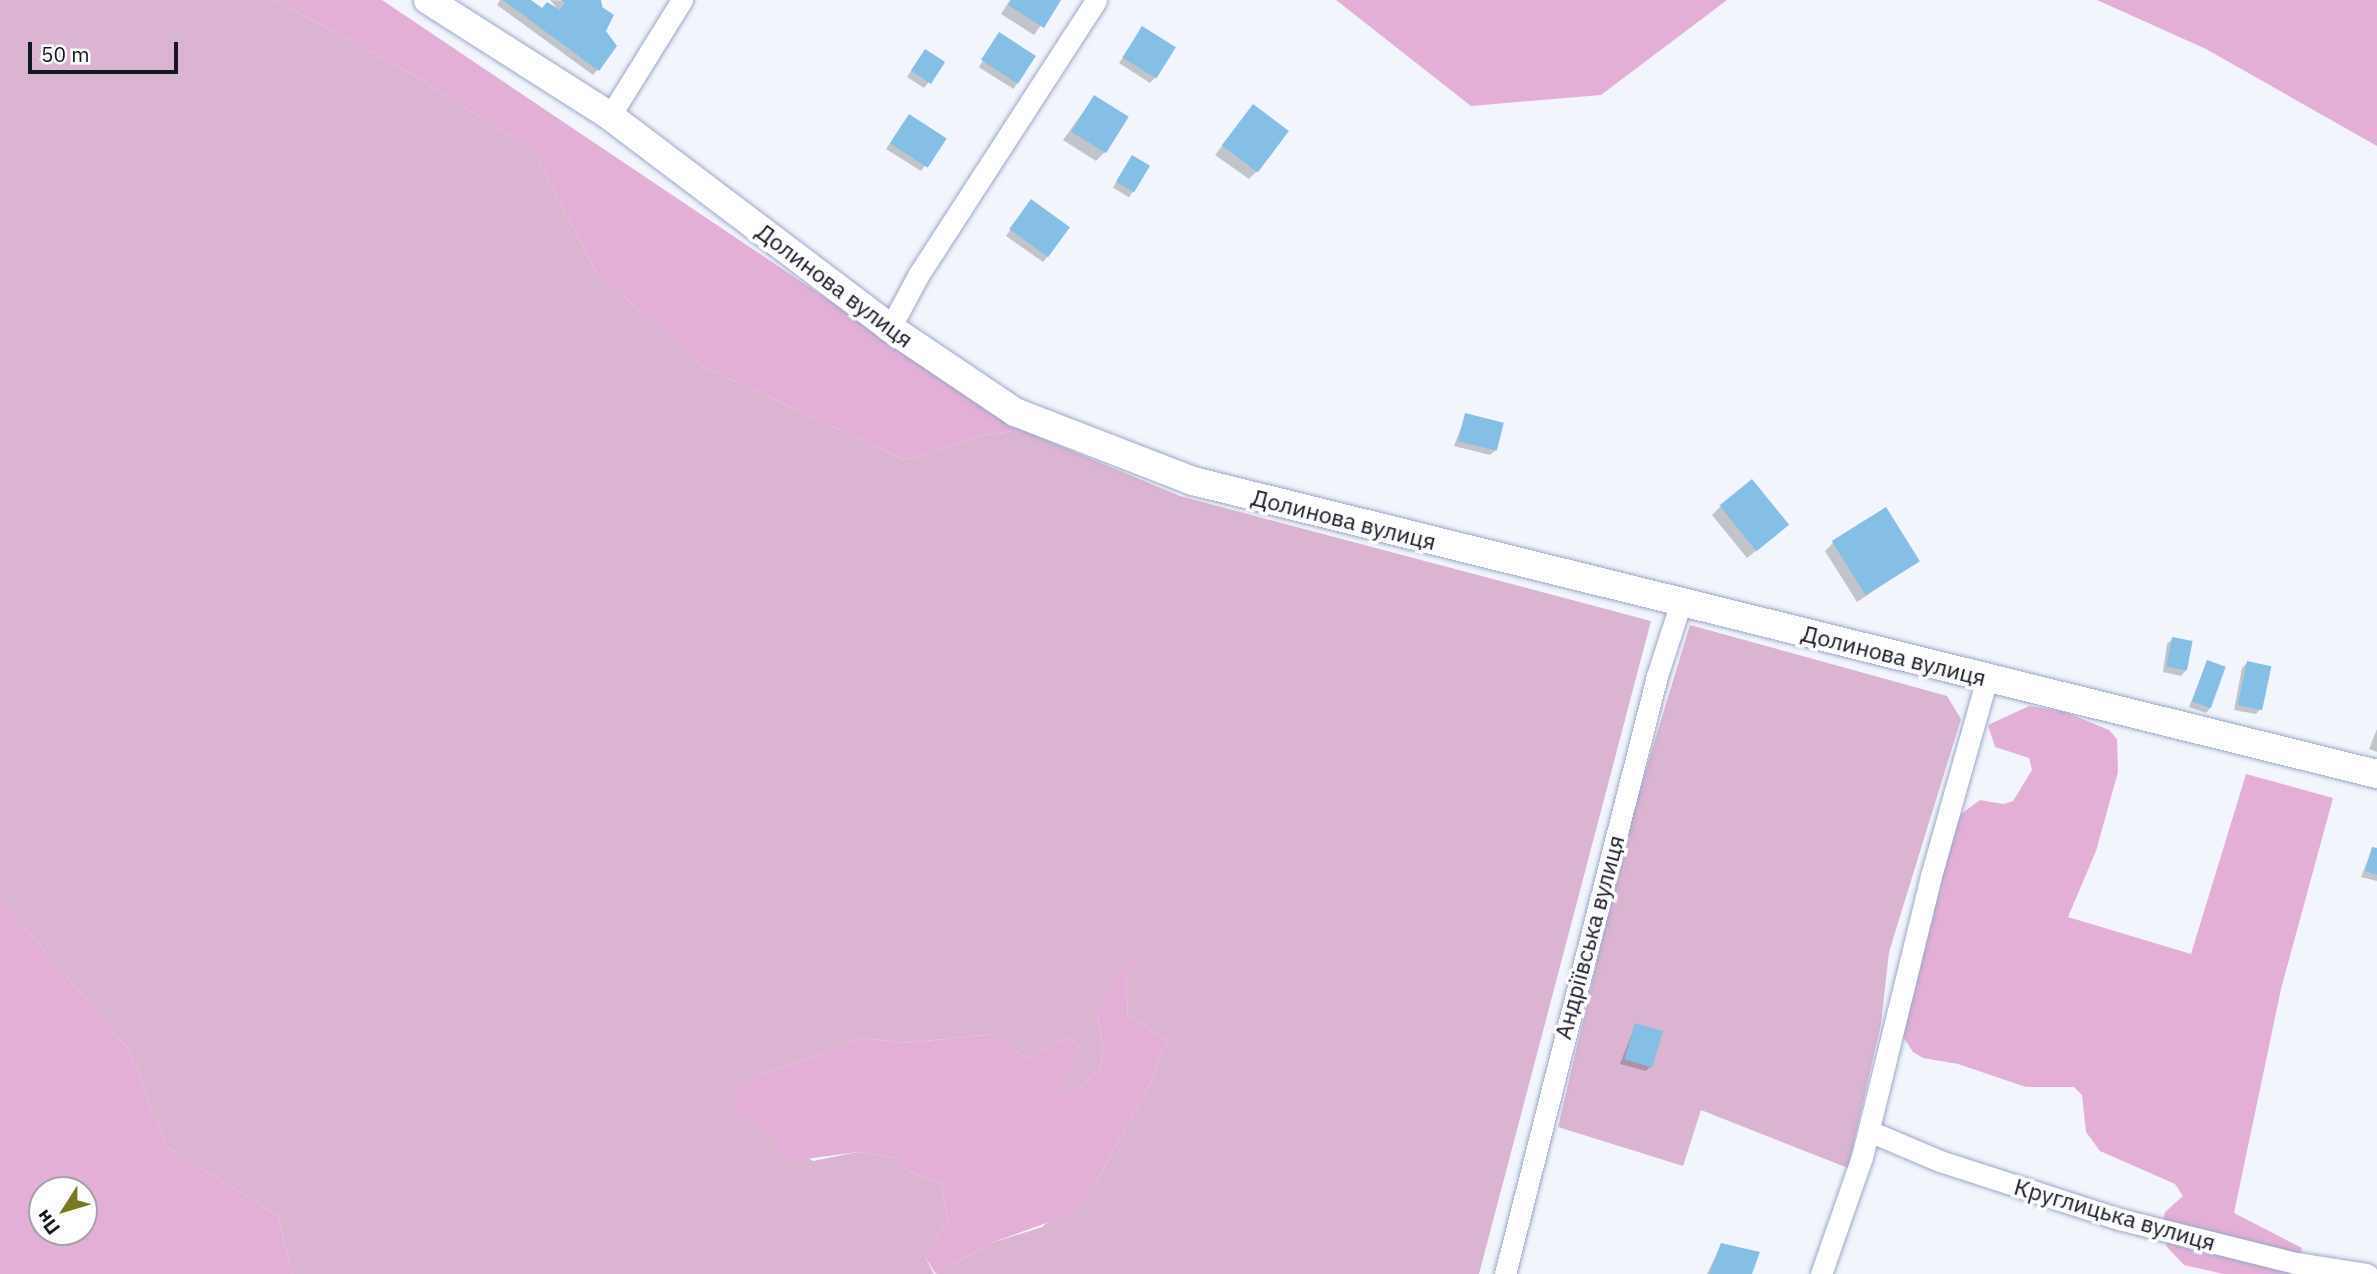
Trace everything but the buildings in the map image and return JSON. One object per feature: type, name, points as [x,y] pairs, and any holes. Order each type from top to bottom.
[{"type":"street","name":"Долинова вулиця","points":[[428,0],[610,116],[890,328],[1015,412],[1193,481],[2377,774]]},
{"type":"street","points":[[610,116],[682,0]]},
{"type":"street","points":[[890,328],[919,274],[1096,0]]},
{"type":"street","name":"Андріївська вулиця","points":[[1505,1274],[1653,690],[1681,602]]},
{"type":"street","points":[[1821,1274],[1869,1130],[1931,876],[1987,678]]},
{"type":"street","name":"Круглицька вулиця","points":[[1869,1130],[1940,1161],[2119,1219],[2296,1263],[2367,1274]]},
{"type":"shaded area","points":[[0,0],[275,0],[405,70],[533,150],[596,272],[702,366],[905,460],[981,435],[1022,430],[1180,496],[1651,621],[1479,1274],[936,1274],[991,1243],[1042,1227],[1096,1182],[1151,1082],[1167,1041],[1128,1015],[1126,985],[1135,959],[1097,1013],[1103,1047],[1100,1070],[1078,1088],[1055,1093],[1080,1046],[1067,1037],[1026,1058],[996,1034],[903,1043],[863,1038],[742,1082],[758,1125],[813,1161],[858,1152],[896,1158],[908,1171],[941,1184],[948,1219],[925,1257],[934,1274],[292,1274],[278,1216],[167,1147],[129,1050],[0,898]]},
{"type":"shaded area","points":[[275,0],[382,0],[1022,430],[981,435],[905,460],[702,366],[596,272],[533,150],[405,70]]},
{"type":"shaded area","points":[[1336,0],[1727,0],[1601,95],[1471,106]]},
{"type":"shaded area","points":[[2097,0],[2377,0],[2377,146],[2206,49]]},
{"type":"shaded area","points":[[1690,625],[1947,696],[1961,719],[1889,952],[1881,1024],[1848,1168],[1701,1110],[1683,1166],[1558,1127],[1630,822]]},
{"type":"shaded area","points":[[2029,706],[2065,712],[2109,730],[2117,739],[2118,772],[2096,851],[2068,917],[2191,954],[2246,774],[2333,798],[2281,989],[2234,1213],[2302,1248],[2295,1274],[2224,1274],[2184,1265],[2167,1247],[2162,1224],[2165,1212],[2183,1196],[2175,1184],[2100,1151],[2086,1132],[2082,1095],[2074,1087],[2026,1087],[1958,1064],[1923,1058],[1913,1052],[1900,1032],[1908,971],[1930,929],[1941,871],[1961,814],[1980,800],[2003,804],[2013,801],[2032,770],[2029,758],[1995,747],[1988,725]]},
{"type":"shaded area","points":[[0,898],[129,1050],[167,1147],[278,1216],[292,1274],[0,1274]]},
{"type":"shaded area","points":[[1136,957],[1126,985],[1128,1015],[1167,1041],[1151,1082],[1096,1182],[1071,1214],[991,1243],[936,1274],[925,1257],[948,1219],[941,1184],[908,1171],[896,1158],[858,1152],[783,1162],[776,1140],[733,1110],[742,1082],[863,1038],[903,1043],[996,1034],[1026,1058],[1067,1037],[1080,1046],[1056,1092],[1078,1088],[1100,1070],[1103,1047],[1097,1013],[1119,967]]}]
